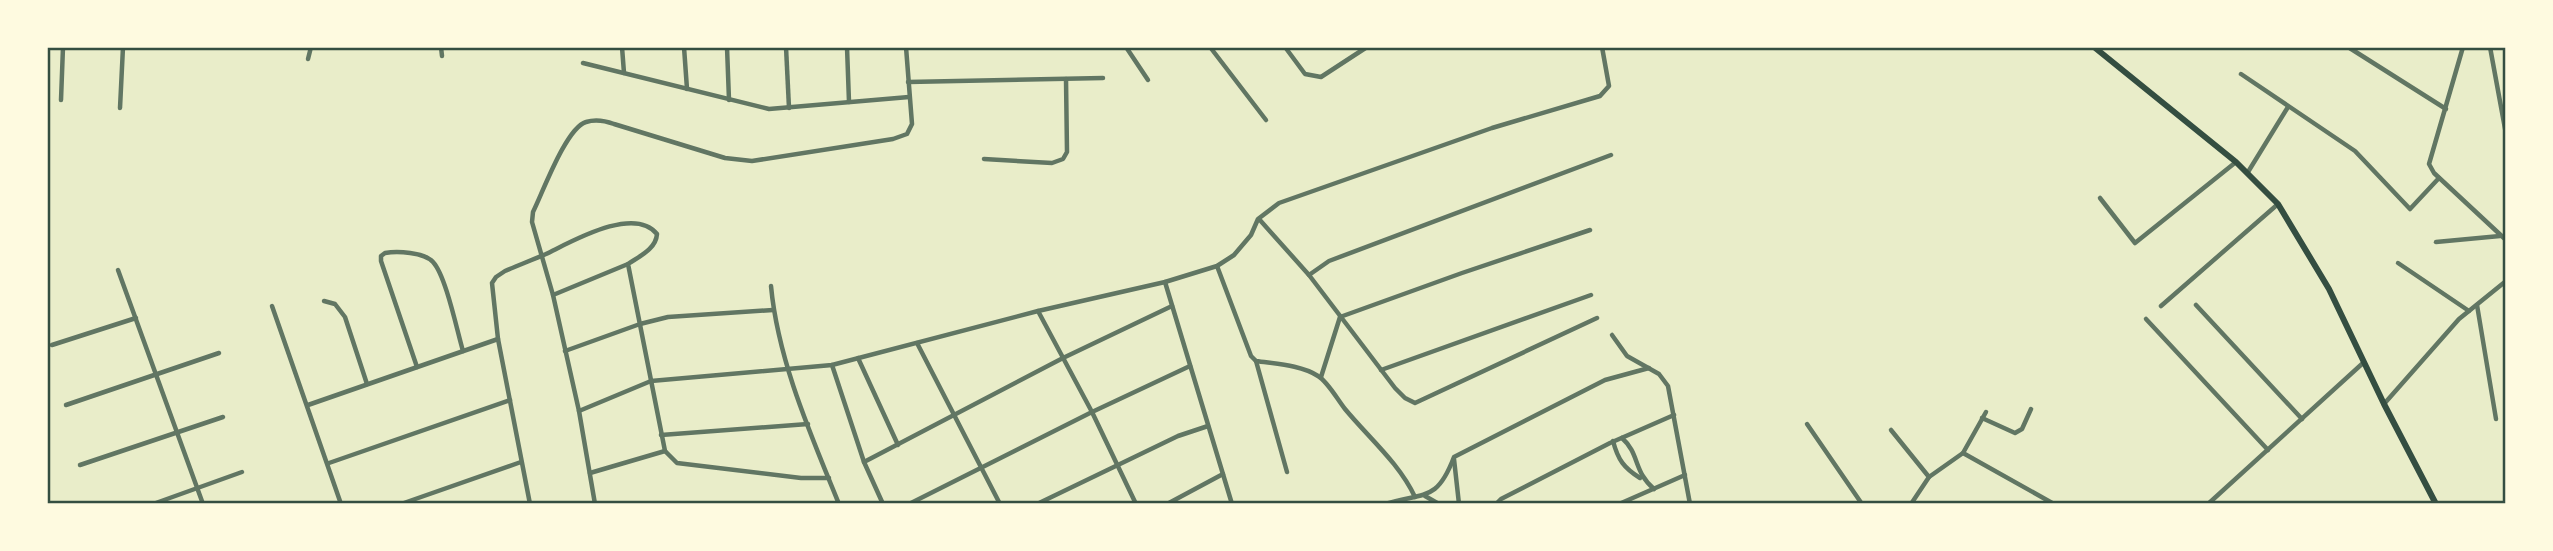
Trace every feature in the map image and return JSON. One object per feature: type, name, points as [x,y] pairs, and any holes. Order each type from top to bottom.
[{"type":"main road","points":[[2094,47],[2248,172],[2278,204],[2329,289],[2363,363],[2436,504]]},
{"type":"street","points":[[61,100],[63,47]]},
{"type":"street","points":[[120,108],[123,47]]},
{"type":"street","points":[[308,59],[311,47]]},
{"type":"street","points":[[441,47],[442,56]]},
{"type":"street","points":[[622,47],[624,73]]},
{"type":"street","points":[[684,47],[687,89]]},
{"type":"street","points":[[727,47],[729,100]]},
{"type":"street","points":[[786,47],[789,108]]},
{"type":"street","points":[[847,47],[849,102]]},
{"type":"street","points":[[596,504],[553,295],[534,233],[533,212],[564,147],[577,128],[585,122],[607,122],[725,158],[752,161],[893,139],[907,134],[912,124],[906,47]]},
{"type":"street","points":[[1126,47],[1148,80]]},
{"type":"street","points":[[1210,47],[1266,120]]},
{"type":"street","points":[[1285,47],[1305,74],[1321,77],[1367,47]]},
{"type":"street","points":[[579,411],[651,381],[832,365],[1038,311],[1165,282],[1217,266],[1234,256],[1251,235],[1258,219],[1279,203],[1492,128],[1600,96],[1609,86],[1602,47]]},
{"type":"street","points":[[2348,47],[2446,110]]},
{"type":"street","points":[[2463,47],[2429,164],[2440,178],[2506,240]]},
{"type":"street","points":[[2490,47],[2506,134]]},
{"type":"street","points":[[583,64],[769,109],[909,97]]},
{"type":"street","points":[[2241,74],[2355,152],[2410,209],[2440,178]]},
{"type":"street","points":[[908,82],[1102,78]]},
{"type":"street","points":[[984,159],[1052,163],[1063,159],[1067,152],[1066,79]]},
{"type":"street","points":[[2248,172],[2288,107]]},
{"type":"street","points":[[1309,275],[1329,261],[1611,155]]},
{"type":"street","points":[[2100,198],[2135,243],[2236,162]]},
{"type":"street","points":[[2161,306],[2278,204]]},
{"type":"street","points":[[1258,219],[1309,275],[1381,370],[1405,398],[1415,403],[1423,402],[1597,318]]},
{"type":"street","points":[[530,504],[498,339],[491,287],[496,277],[505,271],[600,228],[629,224],[650,227],[657,234],[656,242],[628,264],[553,295]]},
{"type":"street","points":[[1340,317],[1462,272],[1590,230]]},
{"type":"street","points":[[2436,242],[2501,236]]},
{"type":"street","points":[[417,367],[381,261],[381,256],[385,253],[424,256],[433,262],[442,278],[463,351]]},
{"type":"street","points":[[2398,263],[2469,311]]},
{"type":"street","points":[[628,264],[665,451],[670,459],[677,463],[801,478],[829,478]]},
{"type":"street","points":[[1217,266],[1247,346],[1256,361],[1287,472]]},
{"type":"street","points":[[118,270],[203,504]]},
{"type":"street","points":[[2384,404],[2469,311],[2506,281]]},
{"type":"street","points":[[1165,282],[1233,504]]},
{"type":"street","points":[[771,286],[773,310],[788,368],[839,504]]},
{"type":"street","points":[[1381,370],[1591,295]]},
{"type":"street","points":[[324,301],[335,304],[345,317],[368,384]]},
{"type":"street","points":[[2196,305],[2302,419]]},
{"type":"street","points":[[2477,305],[2496,419]]},
{"type":"street","points":[[272,306],[341,504]]},
{"type":"street","points":[[864,462],[1063,358],[1172,306]]},
{"type":"street","points":[[565,351],[640,324],[698,314],[773,310]]},
{"type":"street","points":[[1038,311],[1092,412],[1136,504]]},
{"type":"street","points":[[1321,377],[1340,317]]},
{"type":"street","points":[[52,345],[136,318]]},
{"type":"street","points":[[2146,318],[2268,450]]},
{"type":"street","points":[[1612,335],[1628,356],[1659,374],[1668,386],[1690,504]]},
{"type":"street","points":[[308,405],[498,339]]},
{"type":"street","points":[[917,343],[1000,504]]},
{"type":"street","points":[[66,405],[219,353]]},
{"type":"street","points":[[858,358],[898,445]]},
{"type":"street","points":[[1256,361],[1303,369],[1321,377],[1359,426],[1390,459],[1415,497]]},
{"type":"street","points":[[2208,504],[2363,363]]},
{"type":"street","points":[[832,365],[864,462],[883,504]]},
{"type":"street","points":[[909,504],[1092,412],[1191,366]]},
{"type":"street","points":[[1385,504],[1425,496],[1445,480],[1454,457],[1605,380],[1649,368]]},
{"type":"street","points":[[329,464],[510,400]]},
{"type":"street","points":[[1982,418],[2015,433],[2022,429],[2031,409]]},
{"type":"street","points":[[1911,504],[1929,477],[1963,453],[1986,412]]},
{"type":"street","points":[[1496,504],[1613,441],[1674,415]]},
{"type":"street","points":[[80,465],[223,417]]},
{"type":"street","points":[[1807,424],[1862,504]]},
{"type":"street","points":[[662,435],[808,425]]},
{"type":"street","points":[[1037,504],[1178,436],[1209,426]]},
{"type":"street","points":[[1891,430],[1929,477]]},
{"type":"street","points":[[1622,437],[1633,450],[1639,474],[1644,481]]},
{"type":"street","points":[[1613,441],[1618,458],[1626,470],[1654,489]]},
{"type":"street","points":[[590,473],[665,451]]},
{"type":"street","points":[[1963,453],[2054,504]]},
{"type":"street","points":[[1454,457],[1459,504]]},
{"type":"street","points":[[401,504],[521,462]]},
{"type":"street","points":[[153,504],[242,472]]},
{"type":"street","points":[[1167,504],[1223,474]]},
{"type":"street","points":[[1619,504],[1630,502],[1685,475]]},
{"type":"street","points":[[1425,496],[1439,504]]}]
